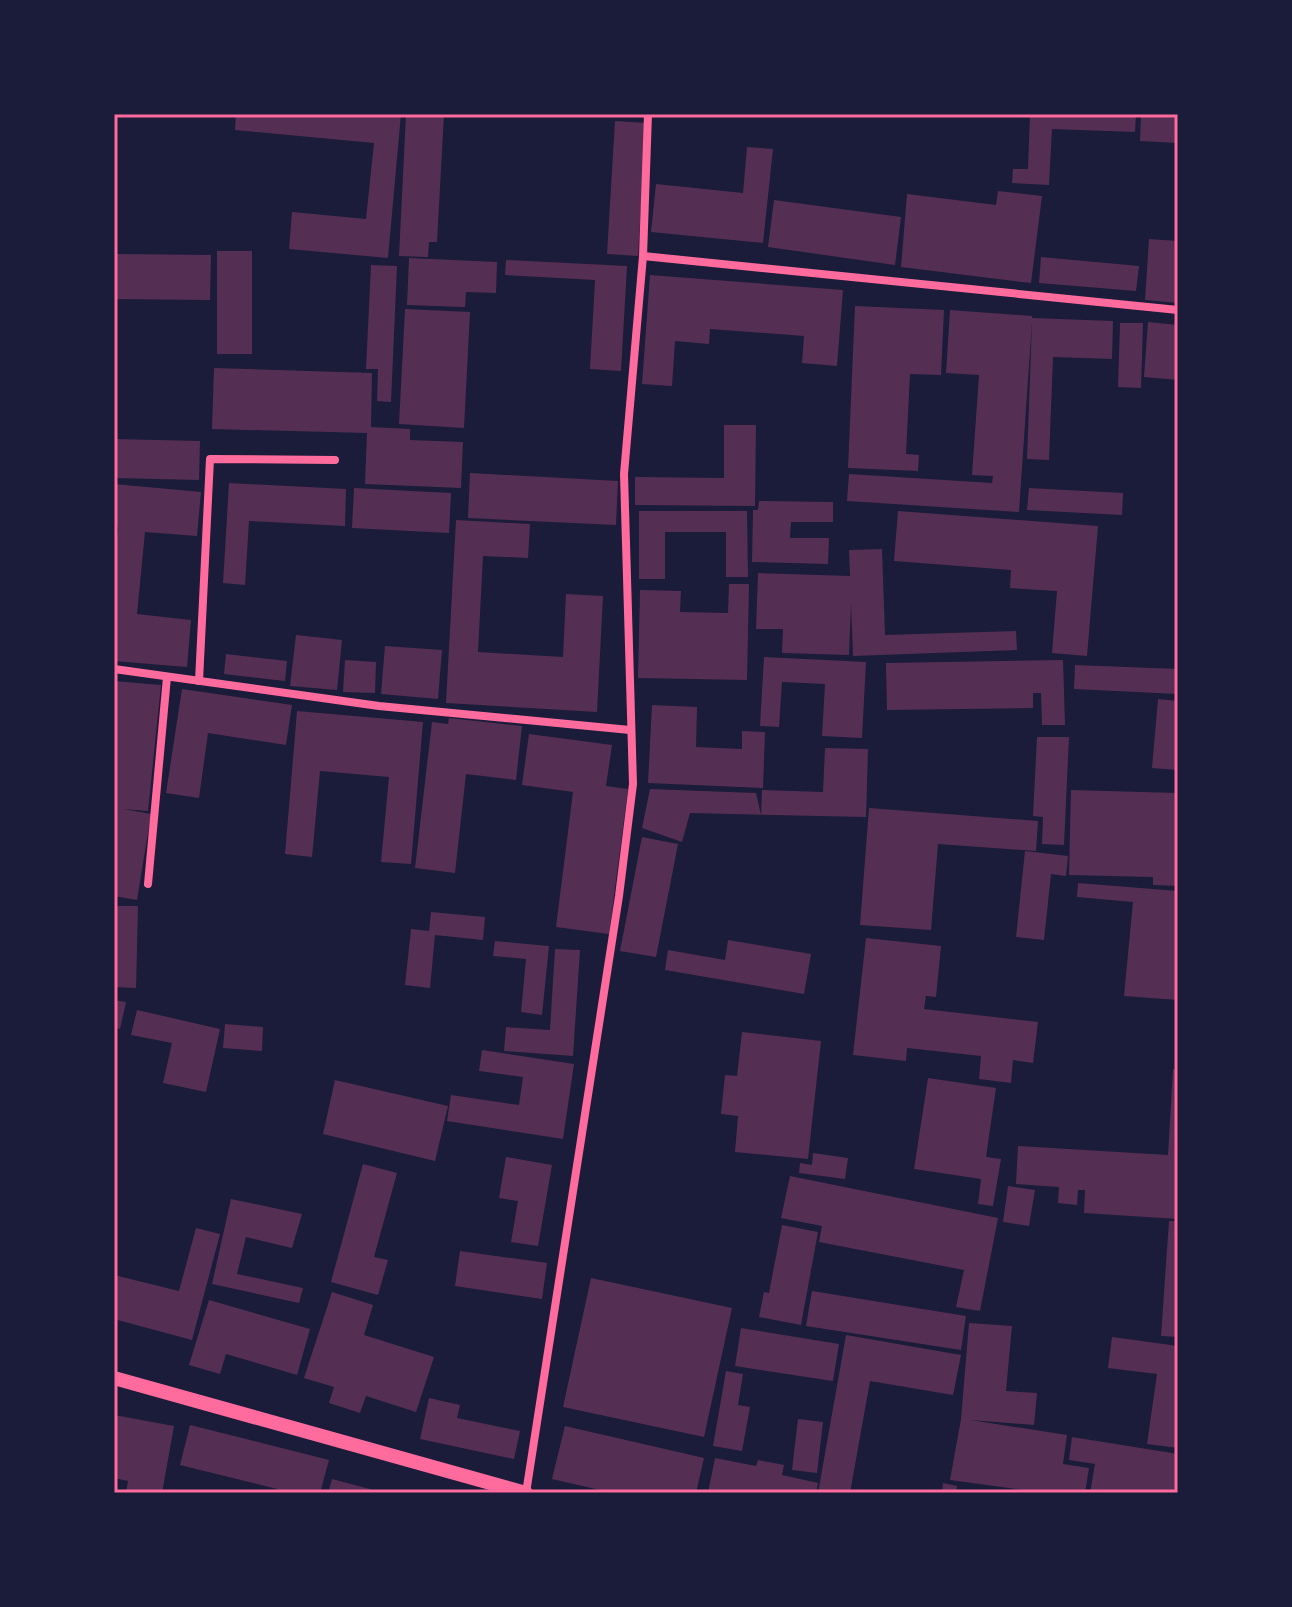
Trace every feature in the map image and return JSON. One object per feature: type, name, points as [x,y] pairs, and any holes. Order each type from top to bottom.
[{"type":"street","points":[[114,1378],[526,1493],[619,896],[633,784],[624,474],[643,256],[648,114]]},
{"type":"street","points":[[643,256],[1178,310]]},
{"type":"street","points":[[199,681],[210,459],[335,460]]},
{"type":"street","points":[[114,669],[379,706],[630,730]]},
{"type":"street","points":[[148,884],[167,677]]},
{"type":"building","points":[[236,114],[401,114],[388,258],[289,249],[292,212],[366,219],[374,143],[235,130]]},
{"type":"building","points":[[406,114],[444,114],[437,242],[429,242],[428,257],[399,256]]},
{"type":"building","points":[[1030,114],[1136,114],[1135,132],[1052,129],[1049,185],[1012,183],[1013,169],[1028,169]]},
{"type":"building","points":[[1141,114],[1178,114],[1178,143],[1140,141]]},
{"type":"building","points":[[615,121],[646,123],[638,256],[607,254]]},
{"type":"building","points":[[747,147],[773,149],[763,243],[651,232],[656,184],[743,193]]},
{"type":"building","points":[[998,191],[1042,196],[1031,283],[901,267],[907,194],[996,205]]},
{"type":"building","points":[[774,200],[901,217],[895,265],[768,247]]},
{"type":"building","points":[[1149,239],[1178,241],[1178,303],[1145,300]]},
{"type":"building","points":[[217,251],[252,251],[252,354],[217,354]]},
{"type":"building","points":[[114,254],[211,255],[210,300],[114,299]]},
{"type":"building","points":[[1041,257],[1139,266],[1136,291],[1039,283]]},
{"type":"building","points":[[409,258],[497,262],[496,293],[466,292],[465,307],[407,305]]},
{"type":"building","points":[[506,260],[627,266],[621,371],[590,369],[595,280],[505,275]]},
{"type":"building","points":[[371,265],[397,266],[391,402],[377,401],[378,369],[366,369]]},
{"type":"building","points":[[650,275],[843,290],[837,366],[802,363],[804,336],[710,329],[709,344],[675,341],[672,386],[642,384]]},
{"type":"building","points":[[855,306],[944,310],[941,375],[910,374],[906,454],[919,455],[918,471],[848,468]]},
{"type":"building","points":[[405,309],[470,312],[464,428],[399,424]]},
{"type":"building","points":[[950,310],[1032,318],[1113,321],[1112,359],[1053,357],[1049,460],[1027,459],[1032,321],[1019,512],[847,501],[849,474],[992,483],[993,476],[972,475],[979,375],[946,373]]},
{"type":"building","points":[[1148,322],[1178,325],[1178,380],[1144,377]]},
{"type":"building","points":[[1120,323],[1143,323],[1141,388],[1118,387]]},
{"type":"building","points":[[214,368],[372,373],[371,427],[410,429],[410,440],[463,442],[461,488],[365,484],[367,433],[212,429]]},
{"type":"building","points":[[724,425],[756,425],[755,506],[635,505],[635,477],[724,478]]},
{"type":"building","points":[[114,439],[200,441],[199,480],[114,478]]},
{"type":"building","points":[[470,473],[618,481],[616,525],[468,518]]},
{"type":"building","points":[[229,483],[346,489],[345,526],[249,521],[245,585],[223,583]]},
{"type":"building","points":[[114,484],[201,492],[197,536],[145,532],[137,614],[191,620],[187,667],[114,661],[114,573],[118,527],[114,526]]},
{"type":"building","points":[[354,488],[451,493],[449,533],[352,528]]},
{"type":"building","points":[[1029,488],[1123,493],[1122,515],[1027,510]]},
{"type":"building","points":[[759,501],[833,502],[833,522],[791,522],[790,538],[829,538],[828,564],[752,562],[753,510],[758,510]]},
{"type":"building","points":[[639,511],[747,511],[748,577],[726,577],[726,532],[665,532],[665,579],[639,579]]},
{"type":"building","points":[[898,511],[1098,526],[1087,656],[1052,653],[1057,591],[1010,588],[1011,570],[894,561]]},
{"type":"building","points":[[456,520],[530,524],[528,558],[483,556],[478,652],[563,657],[566,594],[603,596],[597,712],[446,703]]},
{"type":"building","points":[[882,549],[885,635],[1016,631],[1017,650],[853,656],[851,604],[849,655],[782,653],[783,629],[756,629],[758,573],[850,576],[849,550]]},
{"type":"building","points":[[729,584],[749,584],[747,680],[638,678],[640,590],[681,591],[680,612],[728,613]]},
{"type":"building","points":[[296,635],[342,640],[337,690],[290,686]]},
{"type":"building","points":[[385,646],[442,650],[438,699],[381,694]]},
{"type":"building","points":[[226,654],[287,661],[285,681],[224,674]]},
{"type":"building","points":[[764,657],[866,662],[862,738],[822,736],[825,684],[782,682],[779,727],[760,726]]},
{"type":"building","points":[[345,660],[376,662],[375,693],[343,692]]},
{"type":"building","points":[[1063,660],[1065,725],[1042,725],[1041,693],[1033,693],[1033,708],[887,710],[886,663]]},
{"type":"building","points":[[1075,665],[1178,669],[1178,694],[1074,689]]},
{"type":"building","points":[[114,681],[161,685],[148,811],[123,809],[151,814],[137,900],[114,896]]},
{"type":"building","points":[[182,689],[292,705],[286,745],[208,733],[199,798],[166,793]]},
{"type":"building","points":[[1158,699],[1178,701],[1178,770],[1152,768]]},
{"type":"building","points":[[652,705],[697,707],[696,747],[742,749],[742,731],[765,732],[763,788],[648,783]]},
{"type":"building","points":[[297,711],[423,722],[411,864],[381,862],[389,777],[320,771],[312,857],[285,854]]},
{"type":"building","points":[[449,718],[522,726],[516,780],[466,774],[455,873],[415,868],[432,722],[448,724]]},
{"type":"building","points":[[529,734],[612,745],[606,786],[628,789],[609,934],[556,927],[573,792],[522,785]]},
{"type":"building","points":[[1037,737],[1069,737],[1064,845],[1042,844],[1043,817],[1033,816]]},
{"type":"building","points":[[825,748],[868,749],[866,817],[761,815],[762,790],[823,792]]},
{"type":"building","points":[[650,789],[756,793],[761,815],[690,813],[682,842],[642,828]]},
{"type":"building","points":[[1071,790],[1178,793],[1178,886],[1153,885],[1153,877],[1069,875]]},
{"type":"building","points":[[869,808],[1038,821],[1036,851],[938,844],[931,930],[860,925]]},
{"type":"building","points":[[642,837],[678,844],[656,957],[620,951]]},
{"type":"building","points":[[1025,851],[1068,856],[1066,876],[1051,874],[1044,940],[1016,937]]},
{"type":"building","points":[[1078,883],[1178,891],[1178,1000],[1124,996],[1133,902],[1077,897]]},
{"type":"building","points":[[114,906],[138,906],[136,988],[114,987]]},
{"type":"building","points":[[431,912],[485,917],[483,940],[435,935],[430,988],[405,985],[411,929],[429,931]]},
{"type":"building","points":[[866,938],[941,946],[936,997],[926,996],[924,1009],[1038,1022],[1033,1063],[1013,1060],[1011,1083],[979,1079],[981,1056],[907,1048],[906,1061],[853,1055]]},
{"type":"building","points":[[728,940],[811,954],[804,994],[665,970],[668,950],[725,960]]},
{"type":"building","points":[[495,941],[549,946],[542,1015],[521,1012],[526,959],[493,956]]},
{"type":"building","points":[[555,949],[580,950],[573,1056],[504,1051],[506,1027],[550,1030]]},
{"type":"building","points":[[114,1000],[126,1002],[120,1029],[114,1027]]},
{"type":"building","points":[[137,1010],[220,1029],[206,1092],[163,1083],[172,1043],[131,1035]]},
{"type":"building","points":[[225,1024],[263,1027],[262,1051],[223,1048]]},
{"type":"building","points":[[742,1032],[821,1041],[808,1159],[735,1152],[738,1116],[721,1114],[725,1075],[737,1076]]},
{"type":"building","points":[[482,1050],[574,1064],[563,1139],[447,1121],[451,1095],[519,1105],[523,1077],[479,1071]]},
{"type":"building","points":[[1173,1069],[1178,1070],[1178,1219],[1084,1213],[1085,1190],[1078,1190],[1077,1205],[1058,1203],[1059,1187],[1016,1184],[1018,1146],[1168,1155]]},
{"type":"building","points":[[928,1078],[996,1088],[986,1157],[1001,1159],[993,1206],[978,1204],[981,1179],[914,1169]]},
{"type":"building","points":[[335,1080],[448,1106],[435,1161],[323,1134]]},
{"type":"building","points":[[813,1153],[848,1158],[845,1179],[799,1173],[800,1163],[812,1165]]},
{"type":"building","points":[[506,1157],[552,1165],[538,1246],[511,1242],[518,1201],[499,1198]]},
{"type":"building","points":[[363,1164],[397,1173],[374,1257],[388,1260],[378,1295],[331,1282]]},
{"type":"building","points":[[790,1176],[998,1218],[980,1311],[956,1307],[964,1270],[819,1242],[822,1226],[781,1218]]},
{"type":"building","points":[[1008,1186],[1035,1190],[1029,1226],[1003,1222]]},
{"type":"building","points":[[231,1199],[302,1214],[292,1248],[246,1237],[237,1274],[303,1288],[299,1303],[212,1284]]},
{"type":"building","points":[[1169,1221],[1178,1221],[1178,1337],[1161,1336]]},
{"type":"building","points":[[782,1225],[818,1232],[801,1325],[759,1317],[764,1292],[769,1293]]},
{"type":"building","points":[[196,1228],[220,1234],[192,1340],[114,1319],[114,1275],[179,1291]]},
{"type":"building","points":[[460,1251],[547,1263],[542,1299],[455,1286]]},
{"type":"building","points":[[591,1278],[732,1308],[704,1437],[563,1407]]},
{"type":"building","points":[[812,1291],[966,1316],[961,1350],[806,1326]]},
{"type":"building","points":[[332,1292],[373,1305],[364,1335],[434,1357],[416,1412],[366,1396],[360,1413],[329,1403],[334,1387],[304,1378]]},
{"type":"building","points":[[209,1300],[310,1329],[297,1375],[226,1354],[220,1374],[189,1365]]},
{"type":"building","points":[[969,1323],[1012,1326],[1006,1391],[1037,1393],[1034,1425],[970,1420],[1067,1435],[1063,1464],[1089,1468],[1085,1493],[1023,1493],[1024,1490],[950,1480],[961,1419]]},
{"type":"building","points":[[741,1328],[839,1344],[833,1381],[735,1366]]},
{"type":"building","points":[[846,1335],[961,1355],[953,1395],[870,1381],[850,1493],[818,1493]]},
{"type":"building","points":[[1112,1337],[1178,1346],[1178,1448],[1147,1444],[1157,1374],[1108,1368]]},
{"type":"building","points":[[726,1371],[743,1374],[738,1405],[750,1407],[742,1451],[713,1446]]},
{"type":"building","points":[[429,1398],[460,1405],[457,1418],[520,1431],[514,1459],[420,1439]]},
{"type":"building","points":[[114,1415],[174,1426],[162,1493],[126,1493],[128,1481],[114,1478]]},
{"type":"building","points":[[798,1419],[823,1422],[817,1473],[792,1470]]},
{"type":"building","points":[[190,1425],[329,1460],[320,1493],[293,1493],[180,1465]]},
{"type":"building","points":[[565,1426],[704,1458],[696,1493],[613,1493],[552,1479]]},
{"type":"building","points":[[1072,1437],[1178,1454],[1178,1493],[1090,1493],[1095,1464],[1069,1460]]},
{"type":"building","points":[[715,1458],[756,1466],[758,1460],[784,1465],[782,1475],[818,1483],[816,1493],[708,1493]]},
{"type":"building","points":[[332,1479],[381,1492],[328,1493]]},
{"type":"building","points":[[943,1483],[957,1486],[956,1493],[942,1493]]}]
